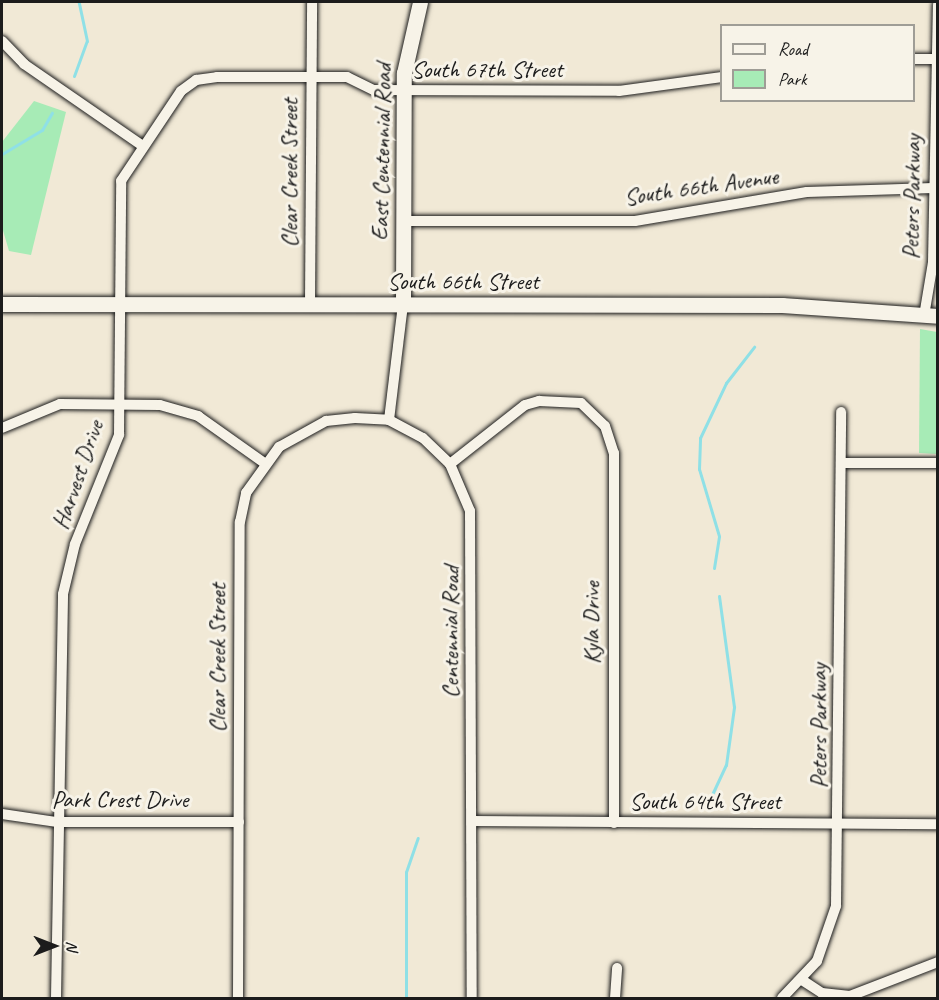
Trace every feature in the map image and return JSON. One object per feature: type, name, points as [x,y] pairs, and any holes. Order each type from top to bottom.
[{"type":"street","name":"Clear Creek Street","points":[[310,304],[312,2]]},
{"type":"street","name":"East Centennial Road","points":[[404,304],[404,90],[409,34],[420,2]]},
{"type":"street","name":"Peters Parkway","points":[[933,318],[938,5]]},
{"type":"street","points":[[2,41],[24,64],[143,146]]},
{"type":"street","points":[[915,59],[936,59]]},
{"type":"street","name":"South 67th Street","points":[[143,146],[181,91],[196,80],[347,77],[374,90],[619,91],[720,77]]},
{"type":"street","name":"Harvest Drive","points":[[56,999],[57,822],[63,594],[75,544],[118,435],[121,402],[122,181],[143,146]]},
{"type":"street","name":"South 66th Avenue","points":[[403,221],[635,221],[807,192],[934,188]]},
{"type":"street","name":"South 66th Street","points":[[2,304],[782,305],[933,318]]},
{"type":"street","points":[[389,420],[404,304]]},
{"type":"street","name":"Kyla Drive","points":[[450,464],[525,405],[539,401],[581,402],[605,426],[614,453],[614,823]]},
{"type":"street","points":[[2,428],[60,404],[121,402],[160,405],[198,416],[263,462]]},
{"type":"street","name":"Peters Parkway","points":[[782,999],[802,980],[832,925],[839,824],[841,412]]},
{"type":"street","name":"Clear Creek Street","points":[[238,999],[240,522],[246,493],[263,462],[301,432],[326,421],[389,420]]},
{"type":"street","name":"Centennial Road","points":[[389,420],[423,438],[450,464],[466,497],[472,535],[472,999]]},
{"type":"street","points":[[841,463],[938,464]]},
{"type":"street","name":"Park Crest Drive","points":[[2,814],[57,822],[238,822]]},
{"type":"street","name":"South 64th Street","points":[[472,821],[938,824]]},
{"type":"street","points":[[802,980],[822,993],[850,996],[938,962]]},
{"type":"street","points":[[615,999],[617,968]]},
{"type":"green space","points":[[34,101],[66,112],[31,255],[9,251],[2,227],[2,142]]},
{"type":"green space","points":[[920,329],[937,332],[937,454],[919,453]]},
{"type":"waterway","points":[[74,76],[87,41],[79,2]]},
{"type":"waterway","points":[[2,154],[42,130],[52,113]]},
{"type":"waterway","points":[[714,568],[719,536],[699,469],[700,438],[726,383],[754,347]]},
{"type":"waterway","points":[[709,801],[726,765],[734,707],[719,596]]},
{"type":"waterway","points":[[406,998],[406,872],[418,838]]}]
